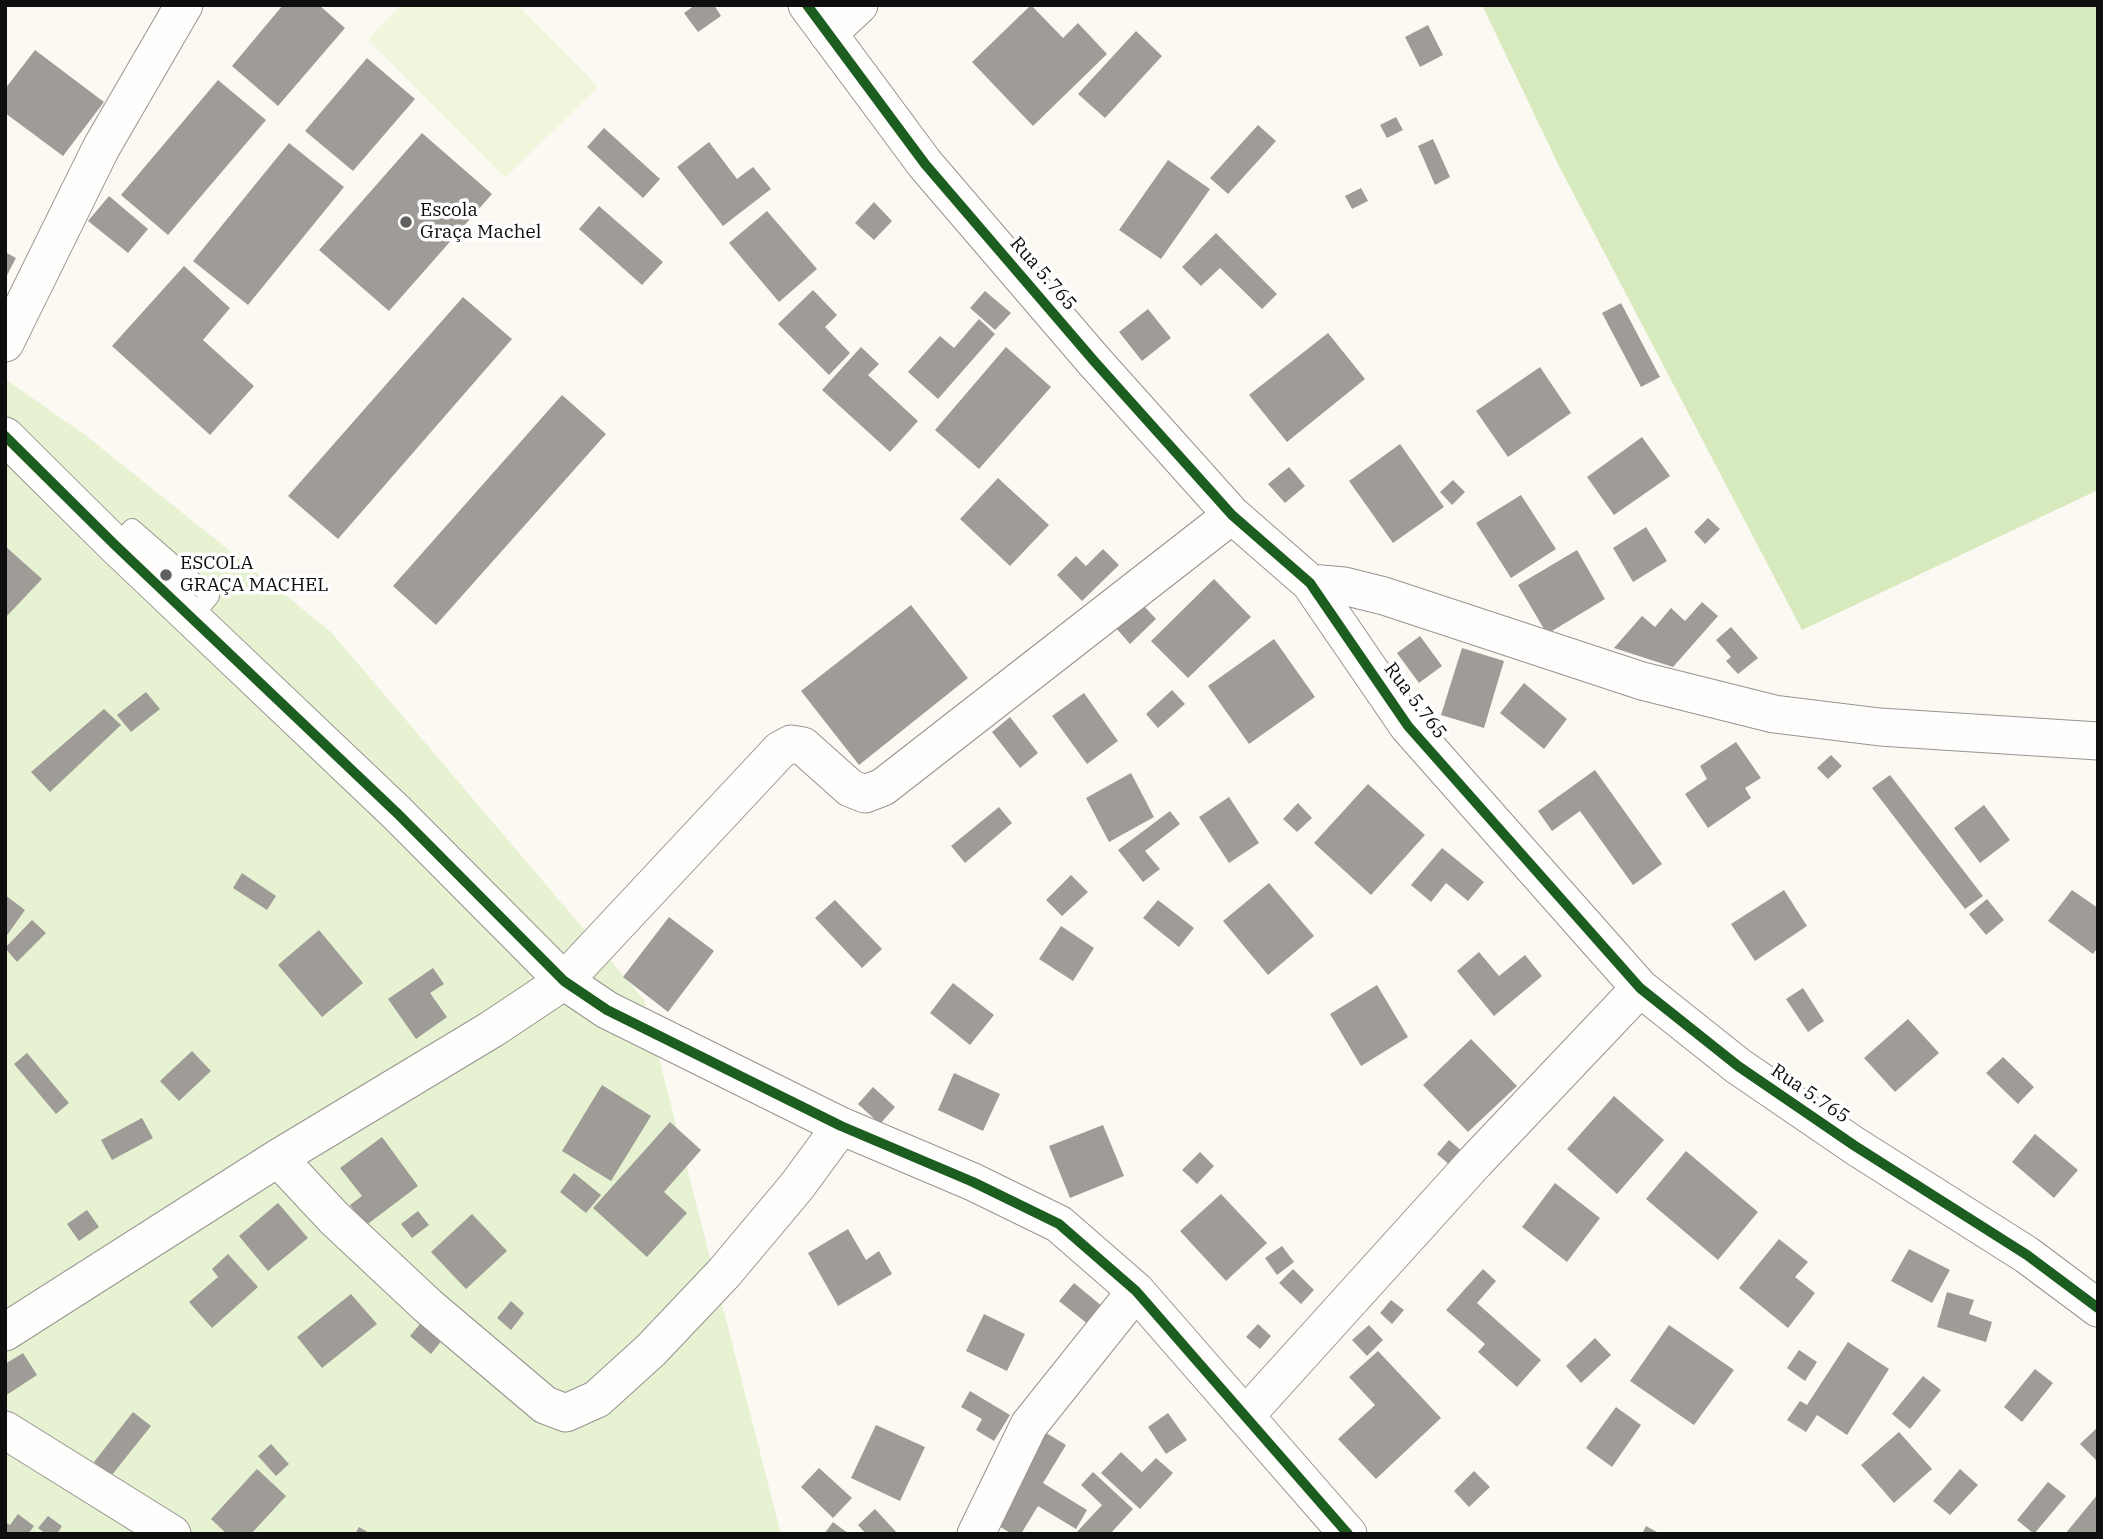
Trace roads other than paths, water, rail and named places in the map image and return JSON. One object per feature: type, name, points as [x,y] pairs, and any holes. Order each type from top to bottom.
[{"type":"street","points":[[5,343],[101,148],[184,5]]},
{"type":"street","points":[[818,20],[859,5]]},
{"type":"street","name":"Rua 5.765","points":[[818,20],[925,164],[1094,361],[1232,515],[1310,583],[1408,726],[1640,988],[1738,1066],[1855,1146],[2027,1255],[2098,1308]]},
{"type":"street","points":[[6,439],[386,802],[564,981],[607,1010],[841,1126],[973,1182],[1059,1224],[1136,1291],[1348,1534]]},
{"type":"street","points":[[5,1332],[278,1158],[492,1029],[564,981],[780,750],[791,744],[803,746],[850,788],[865,794],[883,787],[1232,515]]},
{"type":"street","points":[[1310,583],[1344,586],[1384,596],[1642,681],[1774,714],[1880,727],[2098,741]]},
{"type":"street","points":[[1246,1415],[1475,1162],[1640,988]]},
{"type":"street","points":[[278,1158],[334,1217],[428,1306],[545,1405],[566,1413],[597,1399],[652,1350],[797,1186],[841,1126]]},
{"type":"street","points":[[976,1534],[1029,1425],[1136,1291]]},
{"type":"street","points":[[5,1430],[172,1534]]},
{"type":"place","name":"Escola Graça Machel","points":[[406,222]]},
{"type":"place","name":"ESCOLA GRAÇA MACHEL","points":[[166,575]]}]
